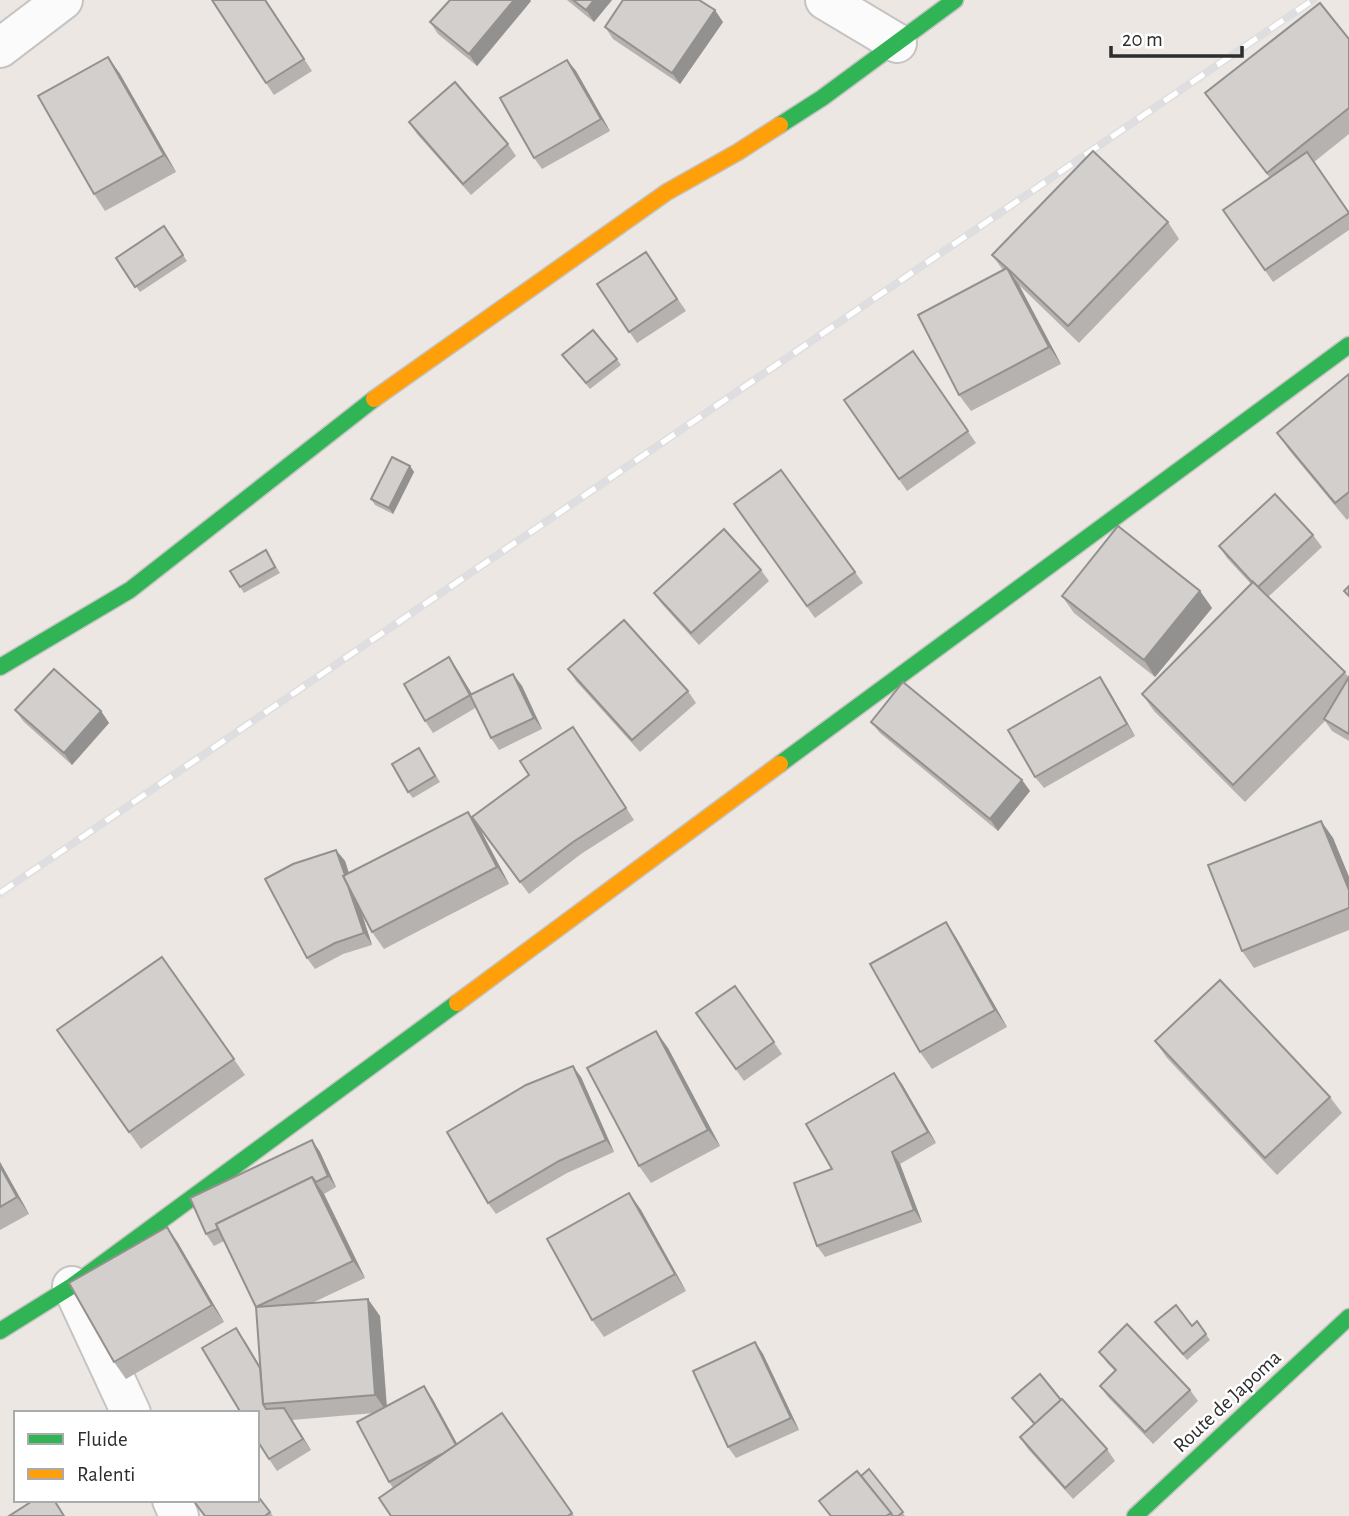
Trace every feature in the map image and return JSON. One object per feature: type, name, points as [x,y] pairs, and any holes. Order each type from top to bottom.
[{"type":"street","points":[[0,48],[63,0]]},
{"type":"street","points":[[825,0],[897,43]]},
{"type":"street","points":[[0,667],[130,590],[408,374],[667,192],[738,152],[822,98],[955,0]]},
{"type":"street","points":[[0,1331],[72,1286],[1349,345]]},
{"type":"street","points":[[72,1286],[130,1411]]},
{"type":"street","name":"Route de Japoma","points":[[1135,1516],[1349,1317]]},
{"type":"building","points":[[212,0],[265,0],[304,59],[266,83]]},
{"type":"building","points":[[450,0],[514,0],[469,54],[430,22]]},
{"type":"building","points":[[573,0],[594,0],[586,10]]},
{"type":"building","points":[[623,0],[699,0],[715,10],[672,73],[605,27]]},
{"type":"building","points":[[1320,3],[1349,39],[1349,108],[1267,173],[1205,93]]},
{"type":"building","points":[[108,57],[164,155],[94,194],[38,96]]},
{"type":"building","points":[[567,60],[601,119],[534,158],[500,98]]},
{"type":"building","points":[[455,82],[508,144],[463,184],[409,122]]},
{"type":"building","points":[[1093,151],[1168,222],[1068,326],[992,255]]},
{"type":"building","points":[[1307,152],[1349,213],[1265,270],[1223,210]]},
{"type":"building","points":[[164,226],[183,255],[135,287],[116,258]]},
{"type":"building","points":[[646,252],[677,299],[629,332],[597,284]]},
{"type":"building","points":[[1007,268],[1049,347],[959,395],[918,315]]},
{"type":"building","points":[[593,330],[617,359],[586,383],[562,355]]},
{"type":"building","points":[[913,351],[968,431],[899,479],[844,400]]},
{"type":"building","points":[[1349,374],[1349,492],[1335,503],[1277,433]]},
{"type":"building","points":[[392,457],[410,466],[389,508],[371,499]]},
{"type":"building","points":[[781,470],[855,572],[807,606],[734,504]]},
{"type":"building","points":[[1275,494],[1313,535],[1258,587],[1219,546]]},
{"type":"building","points":[[1118,526],[1200,591],[1144,660],[1062,596]]},
{"type":"building","points":[[724,529],[761,570],[691,633],[654,593]]},
{"type":"building","points":[[266,550],[275,567],[240,587],[230,571]]},
{"type":"building","points":[[1253,582],[1345,672],[1233,785],[1142,694]]},
{"type":"building","points":[[624,620],[688,691],[632,740],[568,669]]},
{"type":"building","points":[[449,657],[470,695],[425,721],[404,684]]},
{"type":"building","points":[[54,669],[101,711],[64,753],[15,710]]},
{"type":"building","points":[[513,674],[534,718],[491,738],[470,695]]},
{"type":"building","points":[[1100,677],[1127,724],[1035,777],[1008,730]]},
{"type":"building","points":[[1349,677],[1349,734],[1324,719]]},
{"type":"building","points":[[903,682],[1022,780],[990,819],[871,722]]},
{"type":"building","points":[[573,727],[626,808],[573,842],[520,882],[472,817],[529,775],[520,761]]},
{"type":"building","points":[[419,748],[435,776],[408,792],[392,764]]},
{"type":"building","points":[[468,812],[497,867],[372,932],[343,876]]},
{"type":"building","points":[[1321,821],[1349,890],[1349,908],[1242,951],[1208,865]]},
{"type":"building","points":[[336,850],[364,933],[335,943],[307,958],[265,879],[293,864]]},
{"type":"building","points":[[946,922],[995,1010],[920,1052],[870,964]]},
{"type":"building","points":[[162,957],[234,1059],[129,1132],[57,1030]]},
{"type":"building","points":[[1220,980],[1330,1097],[1265,1158],[1155,1041]]},
{"type":"building","points":[[735,986],[774,1042],[736,1069],[696,1013]]},
{"type":"building","points":[[656,1031],[708,1130],[639,1166],[587,1068]]},
{"type":"building","points":[[573,1066],[606,1140],[559,1161],[488,1203],[447,1132],[526,1085]]},
{"type":"building","points":[[894,1073],[928,1132],[892,1152],[914,1210],[817,1246],[794,1183],[832,1169],[806,1124]]},
{"type":"building","points":[[312,1140],[328,1176],[316,1182],[312,1177],[216,1224],[218,1229],[206,1234],[190,1198]]},
{"type":"building","points":[[0,1166],[17,1197],[0,1207]]},
{"type":"building","points":[[312,1177],[353,1261],[256,1307],[216,1224]]},
{"type":"building","points":[[629,1193],[675,1274],[592,1320],[547,1239]]},
{"type":"building","points":[[167,1227],[212,1305],[114,1362],[69,1283]]},
{"type":"building","points":[[368,1299],[375,1395],[263,1404],[256,1307]]},
{"type":"building","points":[[1176,1305],[1192,1326],[1197,1321],[1206,1334],[1183,1354],[1155,1322]]},
{"type":"building","points":[[1127,1324],[1190,1390],[1145,1432],[1100,1386],[1116,1370],[1099,1352]]},
{"type":"building","points":[[236,1328],[260,1368],[263,1404],[266,1409],[284,1408],[303,1439],[269,1459],[259,1443],[259,1411],[240,1411],[202,1348]]},
{"type":"building","points":[[755,1342],[791,1418],[728,1447],[693,1371]]},
{"type":"building","points":[[1040,1374],[1061,1400],[1035,1424],[1012,1398]]},
{"type":"building","points":[[424,1386],[456,1445],[389,1482],[357,1422]]},
{"type":"building","points":[[1062,1399],[1107,1449],[1065,1488],[1020,1437]]},
{"type":"building","points":[[502,1413],[572,1513],[568,1516],[391,1516],[379,1498]]},
{"type":"building","points":[[869,1469],[903,1512],[898,1516],[893,1516],[861,1476]]},
{"type":"building","points":[[857,1471],[891,1513],[886,1516],[831,1516],[819,1501]]},
{"type":"building","points":[[259,1498],[270,1512],[265,1516],[205,1516],[194,1502],[259,1502]]},
{"type":"building","points":[[31,1502],[55,1502],[64,1516],[9,1516]]},
{"type":"railway","points":[[0,893],[1313,0]]},
{"type":"traffic: fast","points":[[780,125],[822,98],[955,0]]},
{"type":"traffic: fast","points":[[780,764],[1349,345]]},
{"type":"traffic: fast","points":[[0,667],[130,590],[374,399]]},
{"type":"traffic: fast","points":[[0,1331],[72,1286],[457,1003]]},
{"type":"traffic: fast","points":[[1135,1516],[1349,1317]]},
{"type":"traffic: slow","points":[[374,399],[667,192],[780,125]]},
{"type":"traffic: slow","points":[[457,1003],[780,764]]}]
